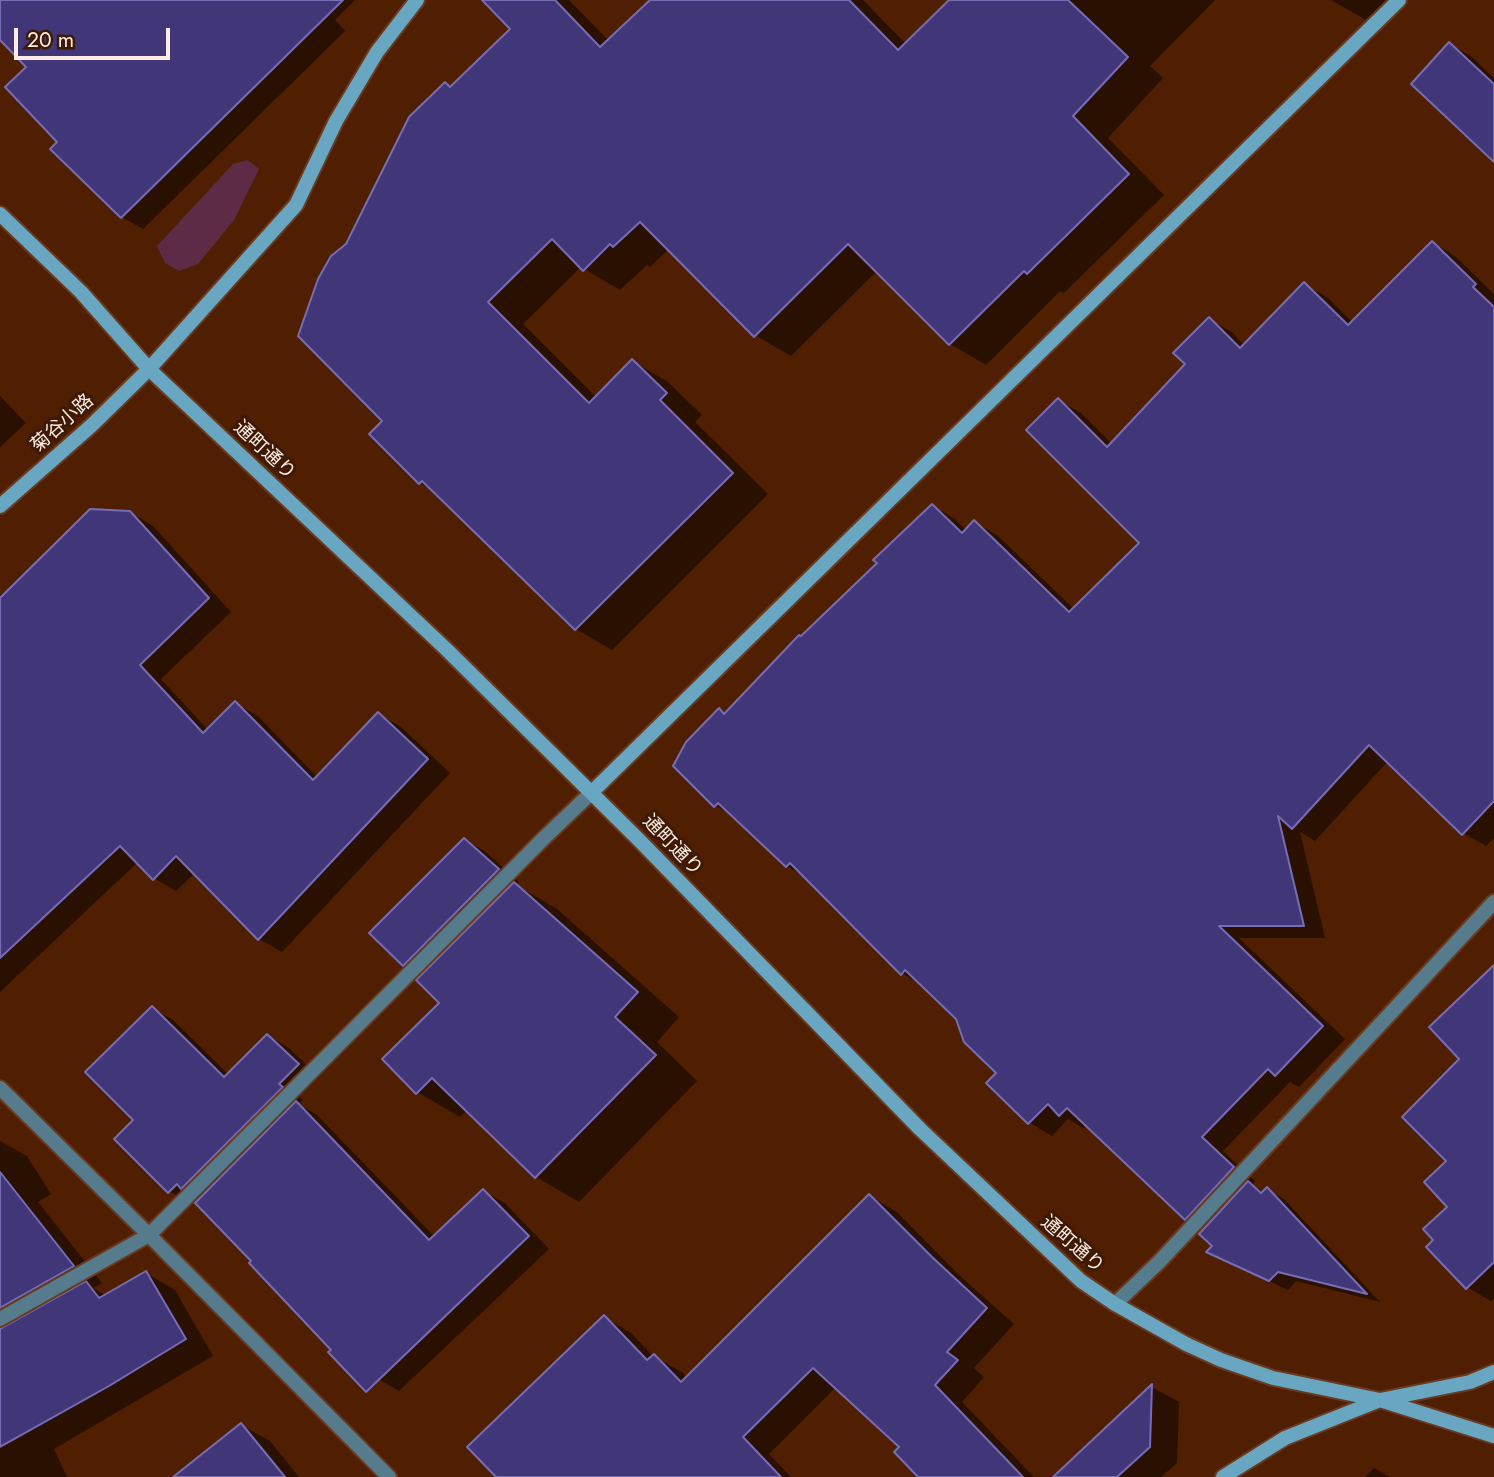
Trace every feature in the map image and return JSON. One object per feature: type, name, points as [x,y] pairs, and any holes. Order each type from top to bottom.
[{"type":"street","name":"菊谷小路","points":[[0,506],[92,425],[149,369],[296,205],[336,121],[377,52],[417,0]]},
{"type":"street","points":[[0,1319],[149,1235],[545,837],[1399,0]]},
{"type":"street","name":"通町通り","points":[[0,214],[81,292],[149,369],[446,649],[592,792],[920,1129],[1081,1281],[1115,1304],[1186,1344],[1273,1378],[1380,1400],[1494,1436]]},
{"type":"street","points":[[1115,1304],[1160,1261],[1494,902]]},
{"type":"street","points":[[0,1088],[389,1477]]},
{"type":"street","points":[[1223,1477],[1285,1438],[1380,1400],[1470,1382],[1494,1373]]},
{"type":"shaded area","points":[[248,160],[259,169],[234,220],[198,264],[179,271],[165,263],[157,246],[233,164]]},
{"type":"building","points":[[0,0],[343,0],[121,218],[50,149],[57,142],[5,87],[26,67],[0,40]]},
{"type":"building","points":[[482,0],[555,0],[600,47],[650,0],[849,0],[898,50],[949,0],[1068,0],[1128,57],[1073,116],[1129,174],[1027,274],[1024,271],[949,345],[848,244],[754,337],[640,222],[613,247],[610,244],[583,271],[552,239],[488,302],[589,403],[632,359],[667,393],[660,400],[733,473],[575,630],[422,481],[419,484],[369,434],[382,421],[298,336],[318,279],[331,256],[346,244],[409,117],[445,82],[450,87],[510,29]]},
{"type":"building","points":[[1449,42],[1494,84],[1494,162],[1411,84]]},
{"type":"building","points":[[1432,241],[1476,284],[1473,287],[1494,307],[1494,801],[1462,835],[1369,745],[1292,829],[1278,816],[1304,926],[1219,926],[1323,1026],[1275,1076],[1268,1069],[1202,1137],[1234,1167],[1185,1220],[1067,1108],[1059,1116],[1048,1104],[1028,1124],[986,1083],[996,1073],[964,1042],[956,1019],[905,970],[901,975],[790,863],[786,867],[718,803],[714,807],[673,766],[686,742],[719,708],[724,714],[799,635],[877,563],[873,560],[932,504],[962,533],[974,520],[1069,612],[1139,543],[1026,430],[1058,398],[1107,447],[1185,364],[1173,353],[1209,317],[1240,348],[1304,282],[1348,325]]},
{"type":"building","points":[[90,509],[130,511],[209,598],[140,665],[203,733],[235,701],[313,780],[378,712],[428,759],[258,940],[176,856],[153,880],[120,846],[0,958],[0,598]]},
{"type":"building","points":[[464,838],[499,869],[403,966],[369,933]]},
{"type":"building","points":[[514,882],[638,992],[615,1017],[656,1055],[535,1178],[432,1078],[416,1094],[382,1059],[439,1003],[416,980]]},
{"type":"building","points":[[1494,965],[1494,1262],[1466,1289],[1426,1247],[1433,1240],[1423,1229],[1447,1207],[1424,1182],[1446,1161],[1402,1117],[1459,1059],[1429,1027]]},
{"type":"building","points":[[152,1006],[224,1077],[267,1034],[299,1064],[279,1084],[283,1087],[181,1189],[177,1184],[168,1193],[114,1139],[133,1120],[85,1072]]},
{"type":"building","points":[[296,1101],[429,1240],[483,1189],[529,1236],[366,1392],[328,1352],[331,1350],[249,1263],[251,1261],[195,1203]]},
{"type":"building","points":[[0,1172],[74,1266],[0,1308]]},
{"type":"building","points":[[1248,1181],[1261,1193],[1267,1187],[1367,1294],[1278,1272],[1269,1281],[1206,1252],[1212,1246],[1199,1234]]},
{"type":"building","points":[[869,1194],[987,1308],[947,1352],[958,1360],[935,1385],[1023,1477],[918,1477],[894,1452],[899,1447],[813,1368],[743,1437],[781,1477],[496,1477],[467,1447],[604,1315],[647,1360],[654,1354],[681,1382]]},
{"type":"building","points":[[146,1271],[186,1339],[0,1447],[0,1329],[86,1281],[99,1298]]},
{"type":"building","points":[[1152,1384],[1150,1447],[1117,1477],[1053,1477]]},
{"type":"building","points":[[241,1423],[285,1477],[173,1477]]}]
